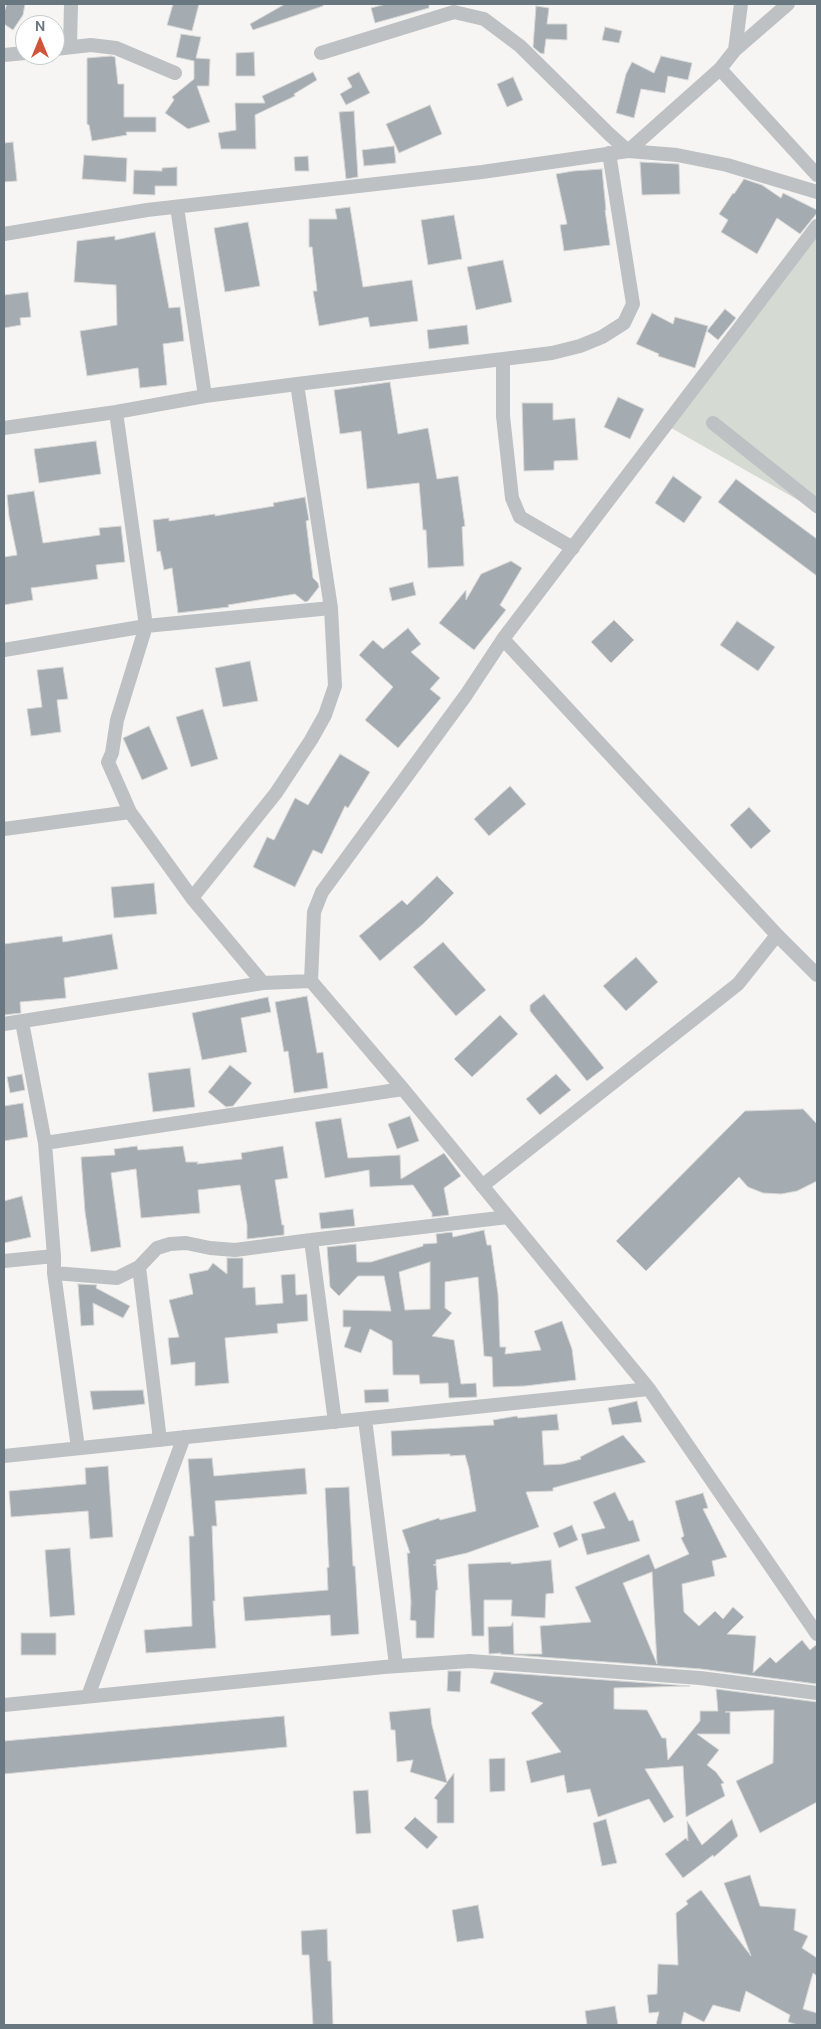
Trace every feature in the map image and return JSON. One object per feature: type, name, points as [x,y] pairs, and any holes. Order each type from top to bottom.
[{"type":"street","points":[[70,47],[71,4]]},
{"type":"street","points":[[735,50],[741,4]]},
{"type":"street","points":[[628,151],[720,69],[735,50],[788,4]]},
{"type":"street","points":[[321,53],[454,12],[484,20],[520,46],[628,151]]},
{"type":"street","points":[[65,48],[91,45],[116,48],[175,73]]},
{"type":"street","points":[[720,69],[817,175]]},
{"type":"street","points":[[4,234],[177,207],[482,172],[628,151],[677,155],[727,165],[817,192]]},
{"type":"street","points":[[4,428],[116,412],[205,396],[552,353],[580,346],[602,337],[624,323],[633,304],[609,153]]},
{"type":"street","points":[[177,207],[205,396]]},
{"type":"street","points":[[816,231],[503,639],[466,695],[322,892],[314,912],[311,980],[403,1089],[648,1389],[817,1634]]},
{"type":"street","points":[[503,359],[503,416],[512,498],[520,517],[573,548]]},
{"type":"street","points":[[192,898],[276,793],[311,740],[325,714],[334,686],[332,608],[297,384]]},
{"type":"street","points":[[116,412],[146,626],[117,720],[112,753],[108,762],[130,812],[192,898],[263,983]]},
{"type":"street","points":[[713,423],[817,506]]},
{"type":"street","points":[[4,650],[146,626],[332,608]]},
{"type":"street","points":[[503,639],[777,935],[817,975]]},
{"type":"street","points":[[4,829],[130,812]]},
{"type":"street","points":[[482,1186],[738,984],[777,935]]},
{"type":"street","points":[[4,1024],[263,983],[311,980]]},
{"type":"street","points":[[22,1022],[45,1143],[54,1273],[78,1448]]},
{"type":"street","points":[[45,1143],[403,1089]]},
{"type":"street","points":[[54,1273],[117,1278],[139,1267],[157,1248],[170,1244],[186,1243],[210,1248],[235,1250],[508,1217]]},
{"type":"street","points":[[311,1240],[334,1422]]},
{"type":"street","points":[[4,1262],[54,1256]]},
{"type":"street","points":[[139,1267],[160,1440]]},
{"type":"street","points":[[4,1456],[648,1389]]},
{"type":"street","points":[[365,1419],[396,1666]]},
{"type":"street","points":[[88,1696],[184,1438]]},
{"type":"street","points":[[4,1705],[396,1666],[470,1661],[700,1678],[817,1692]]},
{"type":"shaded area","points":[[817,226],[817,515],[805,504],[666,425]]},
{"type":"building","points":[[7,4],[25,4],[23,15],[15,15],[15,27],[13,30],[4,24],[4,12]]},
{"type":"building","points":[[173,4],[199,4],[192,31],[167,25]]},
{"type":"building","points":[[285,4],[323,4],[323,6],[253,30],[250,24]]},
{"type":"building","points":[[386,4],[429,4],[429,8],[375,23],[371,8]]},
{"type":"building","points":[[536,6],[549,8],[547,24],[567,24],[567,40],[546,39],[544,54],[533,47]]},
{"type":"building","points":[[605,27],[622,31],[619,43],[602,40]]},
{"type":"building","points":[[181,34],[201,37],[196,58],[210,59],[209,86],[197,86],[210,122],[188,129],[165,113],[174,100],[172,97],[194,79],[194,61],[176,57]]},
{"type":"building","points":[[254,52],[255,76],[236,76],[236,53]]},
{"type":"building","points":[[661,56],[692,63],[688,80],[668,76],[665,93],[641,89],[634,118],[616,113],[626,74],[632,62],[654,73]]},
{"type":"building","points":[[115,57],[118,84],[124,84],[124,117],[156,117],[156,132],[126,132],[127,135],[92,141],[89,125],[87,124],[87,58]]},
{"type":"building","points":[[313,72],[317,80],[294,94],[295,96],[255,115],[256,149],[221,149],[218,133],[236,130],[235,103],[265,103],[262,96]]},
{"type":"building","points":[[359,72],[370,93],[346,105],[340,94],[352,87],[347,78]]},
{"type":"building","points":[[513,77],[523,100],[507,107],[497,84]]},
{"type":"building","points":[[430,105],[442,134],[399,153],[386,124]]},
{"type":"building","points":[[354,111],[358,177],[346,179],[339,112]]},
{"type":"building","points":[[13,142],[17,181],[4,182],[4,143]]},
{"type":"building","points":[[394,146],[396,163],[364,166],[362,150]]},
{"type":"building","points":[[84,155],[127,158],[126,182],[82,179]]},
{"type":"building","points":[[308,156],[309,171],[295,171],[294,157]]},
{"type":"building","points":[[640,162],[679,164],[680,194],[642,195]]},
{"type":"building","points":[[177,167],[177,186],[155,186],[155,195],[133,194],[134,170],[162,171],[162,168]]},
{"type":"building","points":[[602,169],[610,245],[564,251],[560,225],[567,224],[556,174]]},
{"type":"building","points":[[744,179],[762,185],[781,198],[783,193],[817,210],[817,213],[800,234],[777,218],[757,254],[721,232],[728,220],[719,214]]},
{"type":"building","points":[[350,207],[363,287],[412,280],[418,321],[370,327],[368,317],[319,326],[313,291],[317,291],[312,247],[309,247],[309,219],[337,219],[335,209]]},
{"type":"building","points":[[454,215],[462,259],[428,265],[421,220]]},
{"type":"building","points":[[248,222],[260,286],[225,292],[214,228]]},
{"type":"building","points":[[155,232],[169,308],[180,307],[184,341],[163,344],[167,385],[140,388],[138,368],[87,376],[80,331],[117,325],[116,285],[74,282],[77,241],[115,236],[115,240]]},
{"type":"building","points":[[503,260],[512,302],[476,310],[467,267]]},
{"type":"building","points":[[28,292],[31,317],[20,318],[21,325],[4,328],[4,295]]},
{"type":"building","points":[[725,309],[736,318],[718,340],[707,331]]},
{"type":"building","points":[[652,313],[673,324],[675,317],[708,326],[695,368],[658,356],[659,354],[636,344]]},
{"type":"building","points":[[467,325],[469,344],[429,349],[427,330]]},
{"type":"building","points":[[390,382],[398,434],[428,428],[437,479],[458,476],[465,526],[462,527],[464,566],[428,568],[426,530],[423,530],[419,483],[367,489],[361,431],[340,434],[334,390]]},
{"type":"building","points":[[618,397],[644,409],[630,439],[604,427]]},
{"type":"building","points":[[522,403],[553,403],[553,420],[575,418],[578,460],[554,461],[554,470],[524,471]]},
{"type":"building","points":[[96,441],[101,474],[39,483],[34,449]]},
{"type":"building","points":[[673,476],[702,497],[684,523],[655,503]]},
{"type":"building","points":[[736,479],[817,539],[817,576],[718,502]]},
{"type":"building","points":[[34,491],[43,543],[100,535],[99,528],[121,526],[125,562],[96,565],[98,579],[31,588],[33,600],[4,605],[4,557],[17,555],[7,495]]},
{"type":"building","points":[[305,497],[309,520],[306,521],[313,578],[319,587],[308,601],[305,602],[295,594],[228,605],[229,607],[178,613],[172,568],[164,570],[160,551],[157,552],[153,520],[169,518],[169,521],[215,514],[215,516],[274,506],[273,503]]},
{"type":"building","points":[[511,561],[522,568],[500,605],[506,610],[474,650],[439,623],[466,590],[466,600],[481,574]]},
{"type":"building","points":[[413,582],[416,595],[392,601],[389,588]]},
{"type":"building","points":[[614,620],[634,640],[611,663],[591,642]]},
{"type":"building","points":[[737,621],[775,647],[758,671],[720,645]]},
{"type":"building","points":[[408,628],[421,644],[411,652],[440,678],[430,689],[441,698],[398,748],[365,720],[393,687],[359,655],[373,640],[383,649]]},
{"type":"building","points":[[250,661],[258,701],[223,707],[215,668]]},
{"type":"building","points":[[63,667],[68,699],[57,700],[61,732],[31,736],[27,709],[42,707],[37,670]]},
{"type":"building","points":[[203,709],[218,759],[191,767],[176,717]]},
{"type":"building","points":[[149,726],[168,769],[142,780],[123,738]]},
{"type":"building","points":[[340,754],[370,772],[348,808],[345,806],[322,854],[313,850],[295,887],[253,867],[267,837],[274,840],[295,798],[308,805]]},
{"type":"building","points":[[510,786],[526,804],[489,836],[474,819]]},
{"type":"building","points":[[749,807],[771,831],[751,849],[730,825]]},
{"type":"building","points":[[437,876],[454,893],[423,924],[380,961],[359,936],[402,900],[407,905]]},
{"type":"building","points":[[154,883],[157,914],[114,918],[111,887]]},
{"type":"building","points":[[112,934],[118,969],[64,978],[66,998],[20,1002],[21,1013],[4,1015],[4,944],[62,936],[63,942]]},
{"type":"building","points":[[443,942],[486,990],[456,1016],[413,967]]},
{"type":"building","points":[[636,957],[658,982],[626,1011],[603,986]]},
{"type":"building","points":[[544,994],[604,1068],[587,1081],[530,1011],[530,1005]]},
{"type":"building","points":[[307,996],[317,1053],[323,1052],[328,1088],[294,1093],[288,1051],[284,1052],[275,1002]]},
{"type":"building","points":[[268,997],[271,1012],[241,1018],[247,1052],[202,1060],[192,1013]]},
{"type":"building","points":[[500,1015],[518,1034],[472,1077],[454,1059]]},
{"type":"building","points":[[230,1065],[252,1083],[233,1106],[226,1107],[208,1092]]},
{"type":"building","points":[[190,1068],[195,1107],[153,1112],[148,1073]]},
{"type":"building","points":[[22,1074],[25,1090],[10,1093],[7,1077]]},
{"type":"building","points":[[556,1074],[571,1090],[540,1115],[526,1099]]},
{"type":"building","points":[[23,1103],[28,1137],[4,1141],[4,1106]]},
{"type":"building","points":[[803,1109],[817,1124],[817,1181],[797,1191],[781,1194],[763,1193],[748,1187],[739,1177],[646,1271],[616,1241],[745,1111]]},
{"type":"building","points":[[410,1116],[419,1141],[397,1149],[388,1124]]},
{"type":"building","points":[[341,1118],[348,1158],[400,1155],[401,1179],[444,1153],[461,1176],[444,1188],[449,1215],[432,1217],[432,1213],[413,1185],[370,1187],[369,1170],[325,1178],[315,1122]]},
{"type":"building","points":[[137,1146],[138,1150],[183,1146],[186,1162],[198,1162],[197,1164],[242,1159],[241,1153],[283,1146],[288,1178],[275,1180],[282,1225],[284,1225],[284,1235],[247,1239],[247,1225],[240,1185],[198,1190],[200,1213],[141,1218],[136,1169],[111,1173],[121,1247],[91,1252],[85,1212],[81,1157],[115,1155],[114,1149]]},
{"type":"building","points":[[22,1196],[31,1237],[4,1243],[4,1201]]},
{"type":"building","points":[[353,1209],[355,1226],[321,1229],[319,1213]]},
{"type":"building","points":[[484,1230],[487,1245],[491,1245],[498,1294],[500,1347],[506,1347],[505,1354],[541,1350],[534,1331],[562,1321],[572,1349],[576,1380],[525,1386],[493,1387],[492,1357],[484,1356],[478,1277],[445,1282],[445,1308],[452,1313],[432,1336],[454,1340],[461,1384],[476,1383],[477,1397],[449,1398],[448,1383],[420,1384],[419,1375],[393,1375],[392,1341],[370,1329],[361,1353],[344,1347],[351,1327],[343,1327],[343,1310],[391,1311],[384,1276],[358,1276],[339,1296],[330,1287],[327,1247],[356,1244],[357,1262],[371,1262],[423,1246],[423,1244],[437,1243],[436,1234],[452,1232],[453,1237]],"holes":[[[430,1262],[430,1309],[405,1310],[399,1272]]]},
{"type":"building","points":[[227,1258],[243,1258],[243,1288],[255,1287],[256,1305],[283,1303],[281,1275],[295,1274],[296,1295],[307,1294],[308,1321],[277,1324],[278,1333],[225,1338],[229,1383],[195,1386],[195,1362],[171,1365],[168,1338],[179,1337],[169,1300],[193,1294],[189,1274],[208,1270],[213,1263],[227,1274]]},
{"type":"building","points":[[78,1284],[97,1285],[96,1288],[130,1306],[123,1318],[93,1303],[94,1325],[81,1326]]},
{"type":"building","points":[[388,1389],[389,1402],[365,1403],[364,1390]]},
{"type":"building","points":[[143,1390],[145,1404],[93,1410],[90,1391]]},
{"type":"building","points":[[637,1401],[642,1422],[612,1425],[608,1408]]},
{"type":"building","points":[[557,1414],[559,1430],[542,1431],[544,1465],[563,1464],[581,1459],[580,1457],[623,1435],[646,1462],[553,1488],[553,1491],[526,1492],[539,1527],[467,1553],[436,1560],[436,1564],[433,1565],[436,1565],[438,1590],[436,1590],[434,1638],[416,1638],[416,1621],[410,1620],[411,1602],[407,1553],[410,1553],[402,1530],[439,1518],[440,1520],[476,1511],[465,1455],[392,1456],[391,1431],[494,1425],[493,1420],[517,1416],[518,1418]]},
{"type":"building","points":[[212,1458],[214,1476],[305,1468],[307,1494],[215,1501],[217,1526],[212,1526],[216,1648],[146,1653],[144,1630],[192,1626],[189,1536],[194,1536],[188,1459]]},
{"type":"building","points":[[108,1466],[113,1537],[90,1539],[88,1511],[11,1517],[9,1491],[86,1484],[85,1468]]},
{"type":"building","points":[[349,1487],[359,1634],[331,1636],[330,1615],[245,1621],[243,1597],[328,1590],[327,1568],[329,1567],[325,1488]]},
{"type":"building","points":[[615,1492],[629,1521],[633,1520],[640,1541],[587,1555],[581,1534],[605,1528],[593,1502]]},
{"type":"building","points":[[703,1493],[708,1508],[703,1509],[727,1557],[712,1561],[715,1576],[682,1584],[684,1612],[699,1626],[715,1611],[723,1619],[733,1607],[744,1617],[727,1634],[756,1636],[753,1673],[770,1657],[776,1663],[802,1640],[810,1650],[817,1644],[817,1684],[701,1669],[501,1653],[489,1654],[488,1627],[511,1626],[513,1622],[514,1654],[542,1654],[540,1626],[591,1622],[575,1587],[649,1554],[655,1569],[689,1554],[681,1538],[684,1536],[675,1501]],"holes":[[[652,1572],[657,1664],[623,1583]]]},
{"type":"building","points":[[572,1525],[578,1540],[559,1548],[553,1533]]},
{"type":"building","points":[[70,1548],[75,1615],[50,1617],[45,1550]]},
{"type":"building","points":[[551,1560],[554,1593],[546,1594],[545,1618],[511,1616],[512,1600],[484,1600],[484,1636],[472,1636],[468,1564],[511,1562],[511,1564]]},
{"type":"building","points":[[21,1633],[56,1633],[56,1655],[21,1655]]},
{"type":"building","points":[[448,1671],[461,1671],[460,1692],[447,1691]]},
{"type":"building","points":[[494,1672],[690,1686],[614,1688],[614,1709],[647,1710],[662,1738],[666,1738],[668,1760],[700,1721],[700,1711],[718,1711],[716,1689],[817,1702],[817,1802],[760,1833],[736,1781],[773,1763],[774,1710],[725,1712],[730,1712],[730,1734],[697,1734],[719,1750],[707,1765],[716,1772],[724,1783],[721,1784],[725,1796],[686,1817],[683,1766],[645,1769],[674,1817],[664,1823],[649,1799],[598,1817],[590,1789],[567,1793],[564,1775],[531,1783],[526,1761],[561,1752],[531,1713],[543,1703],[490,1683]]},
{"type":"building","points":[[430,1708],[432,1725],[447,1782],[454,1773],[454,1823],[437,1823],[437,1800],[434,1798],[447,1783],[410,1772],[413,1760],[397,1762],[395,1730],[391,1730],[389,1712]]},
{"type":"building","points":[[284,1716],[287,1747],[4,1774],[4,1741]]},
{"type":"building","points":[[505,1758],[505,1791],[490,1792],[489,1759]]},
{"type":"building","points":[[368,1790],[371,1833],[356,1834],[353,1791]]},
{"type":"building","points":[[415,1817],[438,1837],[427,1849],[404,1828]]},
{"type":"building","points":[[606,1819],[617,1863],[602,1866],[593,1823]]},
{"type":"building","points":[[732,1819],[738,1836],[714,1857],[713,1855],[683,1878],[665,1854],[686,1838],[688,1841],[687,1821],[702,1845]]},
{"type":"building","points":[[750,1875],[760,1906],[796,1909],[794,1930],[808,1936],[802,1948],[817,1958],[817,1976],[813,1973],[803,2009],[817,2013],[817,2025],[798,2025],[788,2022],[790,2015],[746,1991],[740,2012],[713,2005],[704,2022],[684,2012],[681,2025],[656,2025],[659,2012],[649,2013],[647,1995],[657,1994],[658,1964],[678,1965],[676,1913],[688,1904],[686,1901],[701,1890],[751,1956],[724,1883]]},
{"type":"building","points":[[478,1905],[484,1938],[457,1942],[452,1910]]},
{"type":"building","points":[[327,1929],[328,1961],[331,1961],[333,2025],[313,2025],[309,1955],[302,1955],[301,1931]]},
{"type":"building","points":[[615,2006],[618,2025],[587,2025],[585,2011]]}]
